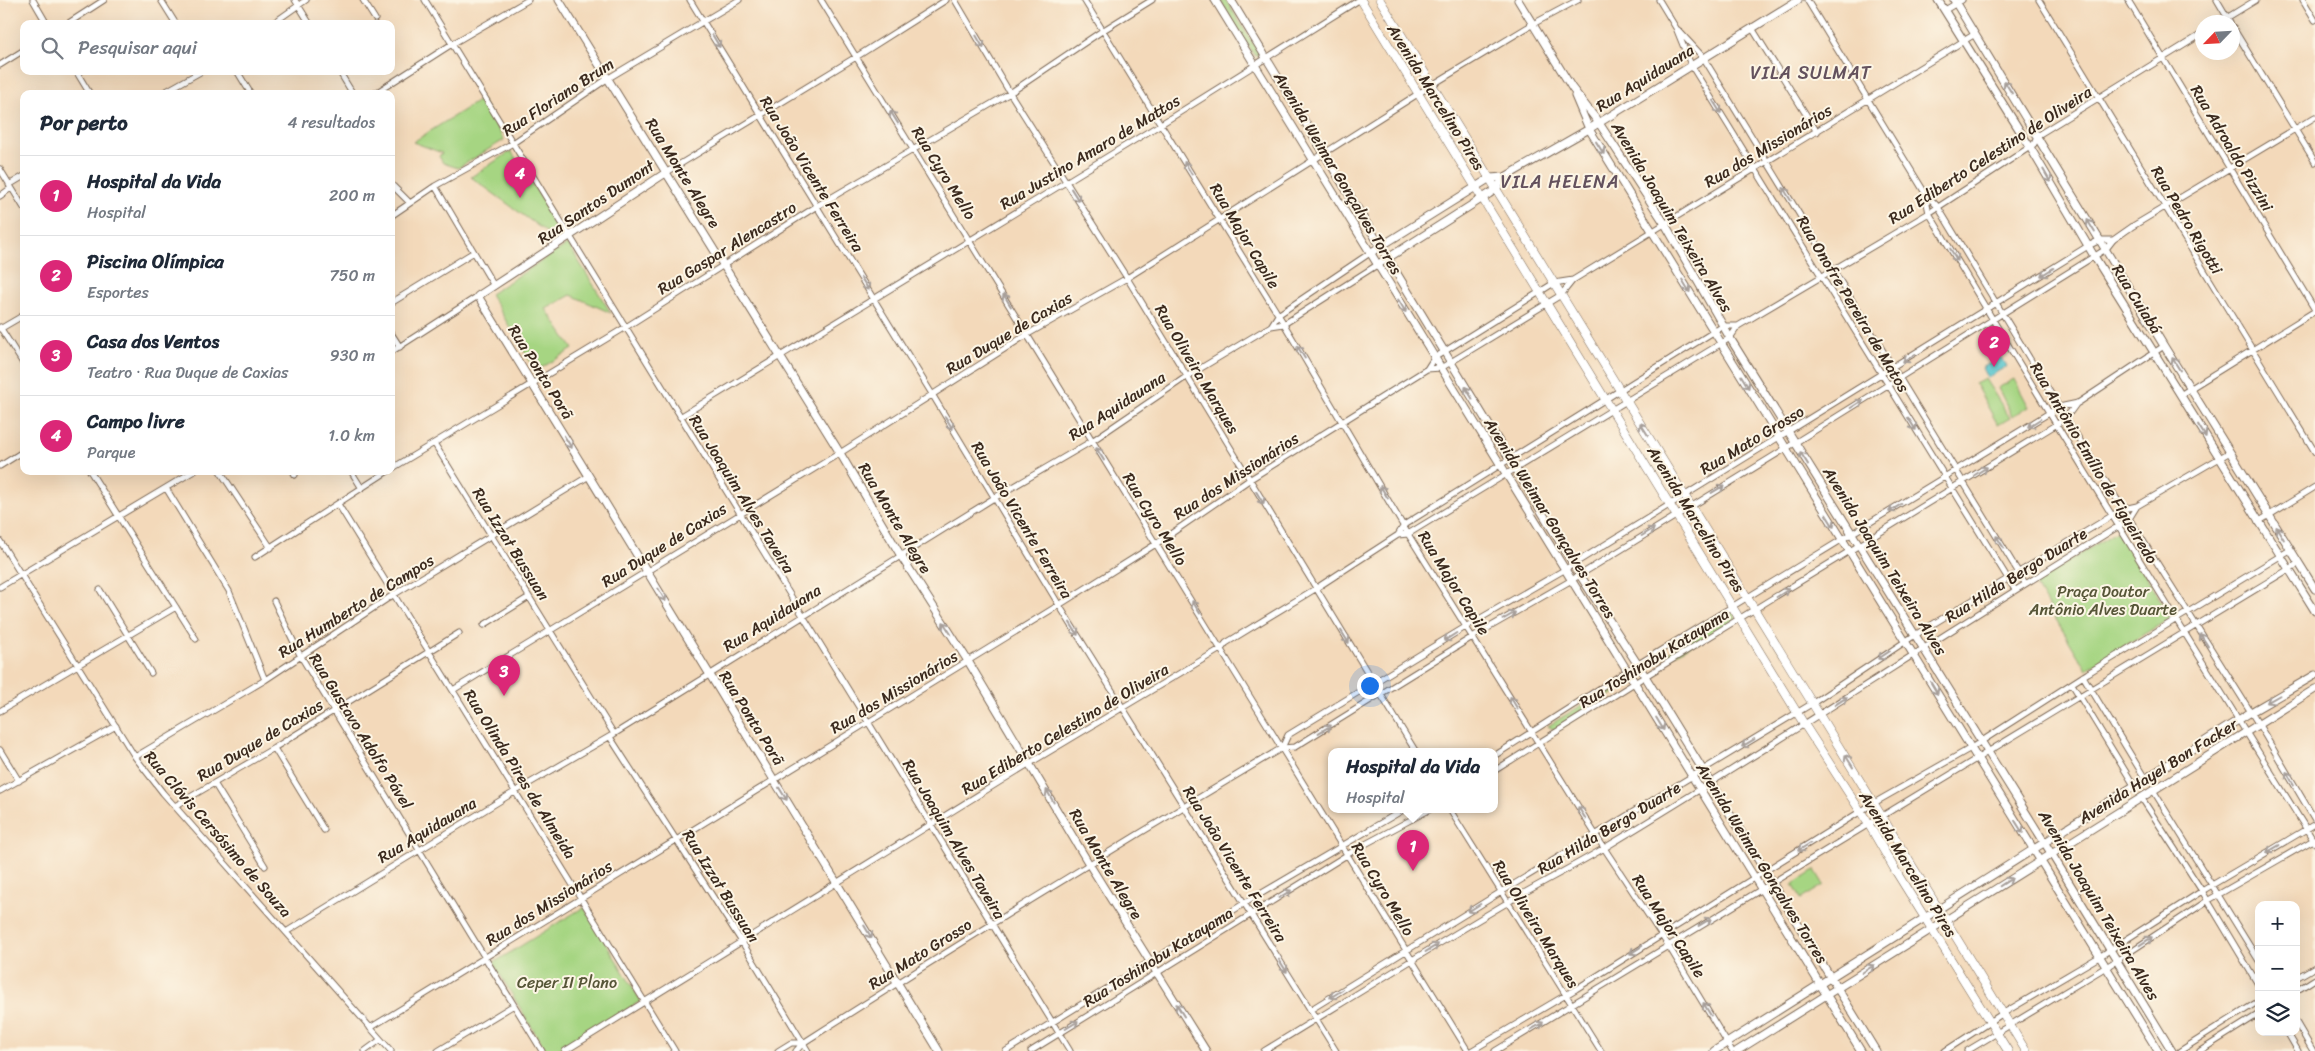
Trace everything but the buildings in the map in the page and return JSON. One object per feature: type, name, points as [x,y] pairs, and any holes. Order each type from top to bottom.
[{"type":"main road","name":"Rua Monte Alegre","points":[[559,0],[840,453],[901,556],[1030,763],[1089,864],[1206,1051]]},
{"type":"main road","name":"Avenida Weimar Gonçalves Torres","points":[[1215,0],[1256,64],[1312,160],[1570,581],[1628,670],[1861,1051]]},
{"type":"main road","name":"Avenida Weimar Gonçalves Torres","points":[[1231,0],[1322,154],[1573,564],[1645,676],[1876,1051]]},
{"type":"main road","name":"Avenida Marcelino Pires","points":[[1360,0],[1734,607],[1797,713],[1868,823],[2008,1051]]},
{"type":"main road","name":"Avenida Marcelino Pires","points":[[1380,0],[2026,1051]]},
{"type":"main road","name":"Avenida Joaquim Teixeira Alves","points":[[1518,0],[1572,88],[1599,123],[1665,224],[1730,338],[2052,853],[2109,951],[2172,1051]]},
{"type":"main road","name":"Rua Aquidauana","points":[[1377,265],[1483,198],[1496,189],[1505,177],[1599,123],[1798,0]]},
{"type":"main road","name":"Rua Cuiabá","points":[[1938,0],[2315,612]]},
{"type":"main road","name":"Rua Cuiabá","points":[[1957,1],[1975,34],[2038,135],[2164,346],[2315,588]]},
{"type":"main road","name":"Avenida Joaquim Teixeira Alves","points":[[1572,88],[1588,129],[1653,231],[1785,449],[2158,1051]]},
{"type":"main road","name":"Rua Santos Dumont","points":[[478,296],[666,172]]},
{"type":"main road","name":"Rua Aquidauana","points":[[1370,254],[1490,178],[1505,177]]},
{"type":"main road","points":[[1428,217],[1435,229]]},
{"type":"main road","name":"Rua Ponta Porã","points":[[478,296],[940,1051]]},
{"type":"main road","points":[[2304,594],[2315,588]]},
{"type":"main road","name":"Avenida Hayel Bon Facker","points":[[1714,1051],[2135,787],[2238,720],[2315,675]]},
{"type":"main road","name":"Avenida Hayel Bon Facker","points":[[1737,1051],[1946,922],[2040,860],[2315,689]]},
{"type":"street","points":[[32,0],[44,20]]},
{"type":"street","points":[[73,20],[104,0]]},
{"type":"street","points":[[162,0],[174,20]]},
{"type":"street","points":[[277,20],[297,2],[306,0]]},
{"type":"street","points":[[363,0],[375,19]]},
{"type":"street","name":"Rua Joaquim Alves Taveira","points":[[425,0],[1070,1051]]},
{"type":"street","points":[[380,90],[452,44],[528,0]]},
{"type":"street","name":"Rua João Vicente Ferreira","points":[[690,0],[932,394],[1059,606],[1336,1051]]},
{"type":"street","name":"Rua Floriano Brum","points":[[395,213],[435,186],[513,143],[607,79],[739,0]]},
{"type":"street","name":"Rua Cyro Mello","points":[[821,0],[970,239],[1092,441],[1222,648],[1411,960],[1470,1051]]},
{"type":"street","name":"Rua Santos Dumont","points":[[666,172],[946,0]]},
{"type":"street","name":"Rua Oliveira Marques","points":[[955,0],[1010,93],[1127,278],[1414,748]]},
{"type":"street","name":"Rua Major Capile","points":[[1084,0],[1284,324],[1408,534],[1474,636],[1596,836],[1668,945],[1732,1051]]},
{"type":"street","name":"Rua Gaspar Alencastro","points":[[395,467],[626,327],[817,206],[1010,93],[1152,0]]},
{"type":"street","name":"Rua Justino Amaro de Mattos","points":[[680,417],[1161,124],[1360,0]]},
{"type":"street","name":"Rua Duque de Caxias","points":[[453,690],[549,629],[648,571],[840,453],[1028,334],[1127,278],[1432,85],[1533,24],[1578,0]]},
{"type":"street","name":"Rua Onofre Pereira de Matos","points":[[1659,0],[1676,28],[1691,65],[1756,167],[1928,451],[2015,590]]},
{"type":"street","name":"Rua Antônio Emílio de Figueiredo","points":[[1807,0],[1925,193],[1938,207],[2059,407],[2251,712],[2315,820]]},
{"type":"street","name":"Rua Pedro Rigotti","points":[[2039,0],[2315,452]]},
{"type":"street","name":"Rua Adroaldo Pizzini","points":[[2128,0],[2315,310]]},
{"type":"street","points":[[2217,0],[2226,15]]},
{"type":"street","points":[[2236,15],[2256,0]]},
{"type":"street","points":[[2303,0],[2315,20]]},
{"type":"street","points":[[1945,10],[1957,1]]},
{"type":"street","points":[[297,2],[308,20]]},
{"type":"street","name":"Rua Onofre Pereira de Matos","points":[[1676,28],[1704,57],[1832,270],[2025,583]]},
{"type":"street","points":[[1752,28],[1817,132]]},
{"type":"street","name":"Rua dos Missionários","points":[[1427,369],[1440,368],[1561,295],[1573,280],[1766,160],[1817,132],[1975,34]]},
{"type":"street","name":"Rua Ediberto Celestino de Oliveira","points":[[1398,535],[1408,534],[1562,441],[1611,409],[1721,344],[1730,338],[1738,326],[1929,213],[2030,147],[2034,144],[2038,135],[2195,38]]},
{"type":"street","points":[[2240,39],[2315,162]]},
{"type":"street","points":[[0,65],[20,52]]},
{"type":"street","points":[[78,75],[88,90]]},
{"type":"street","points":[[168,90],[195,75]]},
{"type":"street","points":[[239,75],[249,90]]},
{"type":"street","points":[[341,75],[351,90]]},
{"type":"street","name":"Rua Mato Grosso","points":[[796,1051],[803,1043],[898,982],[1089,864],[1282,748],[1295,747],[1474,636],[1580,575],[2106,249],[2113,240],[2164,207],[2315,117]]},
{"type":"street","points":[[0,169],[20,202]]},
{"type":"street","points":[[0,196],[20,179]]},
{"type":"street","points":[[435,186],[494,286]]},
{"type":"street","points":[[395,188],[410,203]]},
{"type":"street","name":"Rua Antônio Emílio de Figueiredo","points":[[1925,193],[1929,213],[1992,319],[2113,515],[2183,633],[2314,841]]},
{"type":"street","name":"Rua Mato Grosso","points":[[1282,748],[1288,735],[1789,433],[2088,246],[2100,240],[2113,240]]},
{"type":"street","points":[[395,301],[474,252]]},
{"type":"street","name":"Rua Aquidauana","points":[[1271,326],[1278,315],[1370,254]]},
{"type":"street","name":"Rua Aquidauana","points":[[286,932],[516,791],[612,735],[994,498],[1092,441],[1186,377],[1271,326],[1284,324],[1377,265]]},
{"type":"street","name":"Rua dos Missionários","points":[[370,1028],[1059,606],[1156,544],[1249,480],[1427,369],[1434,358],[1554,283],[1573,280]]},
{"type":"street","name":"Rua Santos Dumont","points":[[395,350],[478,296]]},
{"type":"street","points":[[2180,394],[2315,310]]},
{"type":"street","points":[[20,316],[0,328],[20,359]]},
{"type":"street","points":[[1723,326],[1738,326]]},
{"type":"street","name":"Rua Ediberto Celestino de Oliveira","points":[[565,1051],[1030,763],[1222,648],[1226,643],[1315,589],[1398,535],[1404,525],[1723,326]]},
{"type":"street","points":[[395,340],[400,347]]},
{"type":"street","name":"Rua Toshinobu Katayama","points":[[1498,769],[1635,682],[1952,490],[2057,424],[2066,418],[2078,403],[2164,346]]},
{"type":"street","name":"Rua Toshinobu Katayama","points":[[1498,754],[1628,670],[1748,599],[2059,407],[2078,403]]},
{"type":"street","points":[[1555,430],[1562,441]]},
{"type":"street","name":"Rua Izzat Bussuan","points":[[434,443],[808,1051]]},
{"type":"street","points":[[1928,451],[1939,444]]},
{"type":"street","name":"Rua Hilda Bergo Duarte","points":[[1310,1010],[1797,713],[1915,634],[2008,580],[2113,515],[2136,506],[2230,452]]},
{"type":"street","points":[[0,466],[20,454]]},
{"type":"street","points":[[93,475],[196,639]]},
{"type":"street","points":[[0,587],[187,475]]},
{"type":"street","points":[[223,475],[271,548]]},
{"type":"street","points":[[354,475],[362,488]]},
{"type":"street","points":[[255,557],[382,475]]},
{"type":"street","name":"Rua Humberto de Campos","points":[[135,756],[265,680],[300,655],[393,596],[589,476]]},
{"type":"street","points":[[2258,522],[2315,487]]},
{"type":"street","points":[[166,488],[229,591],[265,680]]},
{"type":"street","name":"Rua Olinda Pires de Almeida","points":[[338,504],[393,596],[582,897],[674,1051]]},
{"type":"street","name":"Rua Hilda Bergo Duarte","points":[[1264,1051],[1507,902],[1604,848],[1820,715],[1913,653],[2119,526],[2129,519],[2136,506]]},
{"type":"street","name":"Rua Clóvis Cersósimo de Souza","points":[[0,541],[135,756],[176,806],[391,1051]]},
{"type":"street","points":[[1470,1051],[1754,878],[1874,802],[1970,748],[2083,676],[2290,550]]},
{"type":"street","points":[[1495,1051],[1881,815],[1978,760],[2195,625],[2299,563]]},
{"type":"street","points":[[100,590],[151,673]]},
{"type":"street","points":[[484,625],[529,597]]},
{"type":"street","name":"Rua Gustavo Adolfo Pável","points":[[274,601],[300,655],[542,1051]]},
{"type":"street","points":[[0,711],[176,607]]},
{"type":"street","name":"Rua Duque de Caxias","points":[[176,806],[274,748],[459,633]]},
{"type":"street","points":[[2083,676],[2146,780]]},
{"type":"street","points":[[2072,684],[2135,787]]},
{"type":"street","points":[[0,791],[116,726]]},
{"type":"street","points":[[274,748],[324,830]]},
{"type":"street","points":[[0,750],[19,781]]},
{"type":"street","points":[[214,783],[265,866]]},
{"type":"street","points":[[2153,790],[2255,955]]},
{"type":"street","points":[[2141,797],[2202,891],[2255,979]]},
{"type":"street","name":"Rua Toshinobu Katayama","points":[[1006,1051],[1342,844],[1398,813]]},
{"type":"street","name":"Rua Toshinobu Katayama","points":[[1031,1051],[1348,854],[1423,813]]},
{"type":"street","name":"Rua Oliveira Marques","points":[[1452,813],[1601,1051]]},
{"type":"street","points":[[1945,1051],[1990,1021],[2109,951],[2202,891],[2315,824]]},
{"type":"street","points":[[1829,831],[1837,842]]},
{"type":"street","points":[[1967,1051],[2105,968],[2207,901],[2314,841]]},
{"type":"street","points":[[2300,976],[2315,967]]},
{"type":"street","points":[[2300,988],[2315,979]]},
{"type":"street","points":[[2180,1051],[2255,1004]]},
{"type":"street","points":[[438,1051],[514,1005]]},
{"type":"street","points":[[2200,1051],[2255,1017]]},
{"type":"street","points":[[2300,1028],[2314,1051]]},
{"type":"street","points":[[2289,1036],[2298,1051]]},
{"type":"street","points":[[365,1051],[380,1040]]},
{"type":"street","name":"Rua Mato Grosso","points":[[778,1051],[791,1044],[803,1043]]},
{"type":"green space","points":[[1220,0],[1226,0],[1259,53],[1257,56],[1254,55]]},
{"type":"green space","points":[[481,99],[504,140],[458,168],[443,163],[439,156],[442,153],[413,142]]},
{"type":"green space","points":[[511,151],[563,232],[553,237],[471,177]]},
{"type":"green space","points":[[568,244],[611,313],[571,295],[546,309],[573,349],[536,371],[490,294]]},
{"type":"green space","points":[[1985,379],[2010,418],[1998,425],[1975,384]]},
{"type":"green space","points":[[2014,379],[2029,407],[2012,416],[1998,388]]},
{"type":"green space","name":"Praça Doutor Antônio Alves Duarte","points":[[2119,530],[2171,618],[2086,669],[2034,583]]},
{"type":"green space","points":[[1733,612],[1737,619],[1670,657],[1667,653]]},
{"type":"green space","points":[[1622,680],[1625,686],[1556,731],[1548,726]]},
{"type":"green space","points":[[1815,870],[1824,885],[1801,899],[1793,884]]},
{"type":"green space","name":"Ceper II Plano","points":[[584,907],[641,1001],[556,1051],[546,1051],[493,963]]},
{"type":"water","points":[[2001,356],[2007,366],[1987,378],[1982,368]]},
{"type":"place","name":"Campo livre","points":[[520,198]]},
{"type":"place","name":"Piscina Olímpica","points":[[1994,367]]},
{"type":"place","name":"Casa dos Ventos","points":[[504,696]]},
{"type":"place","name":"Hospital da Vida","points":[[1413,871]]},
{"type":"district","name":"VILA SULMAT","points":[[1811,73]]},
{"type":"district","name":"VILA HELENA","points":[[1560,182]]}]
